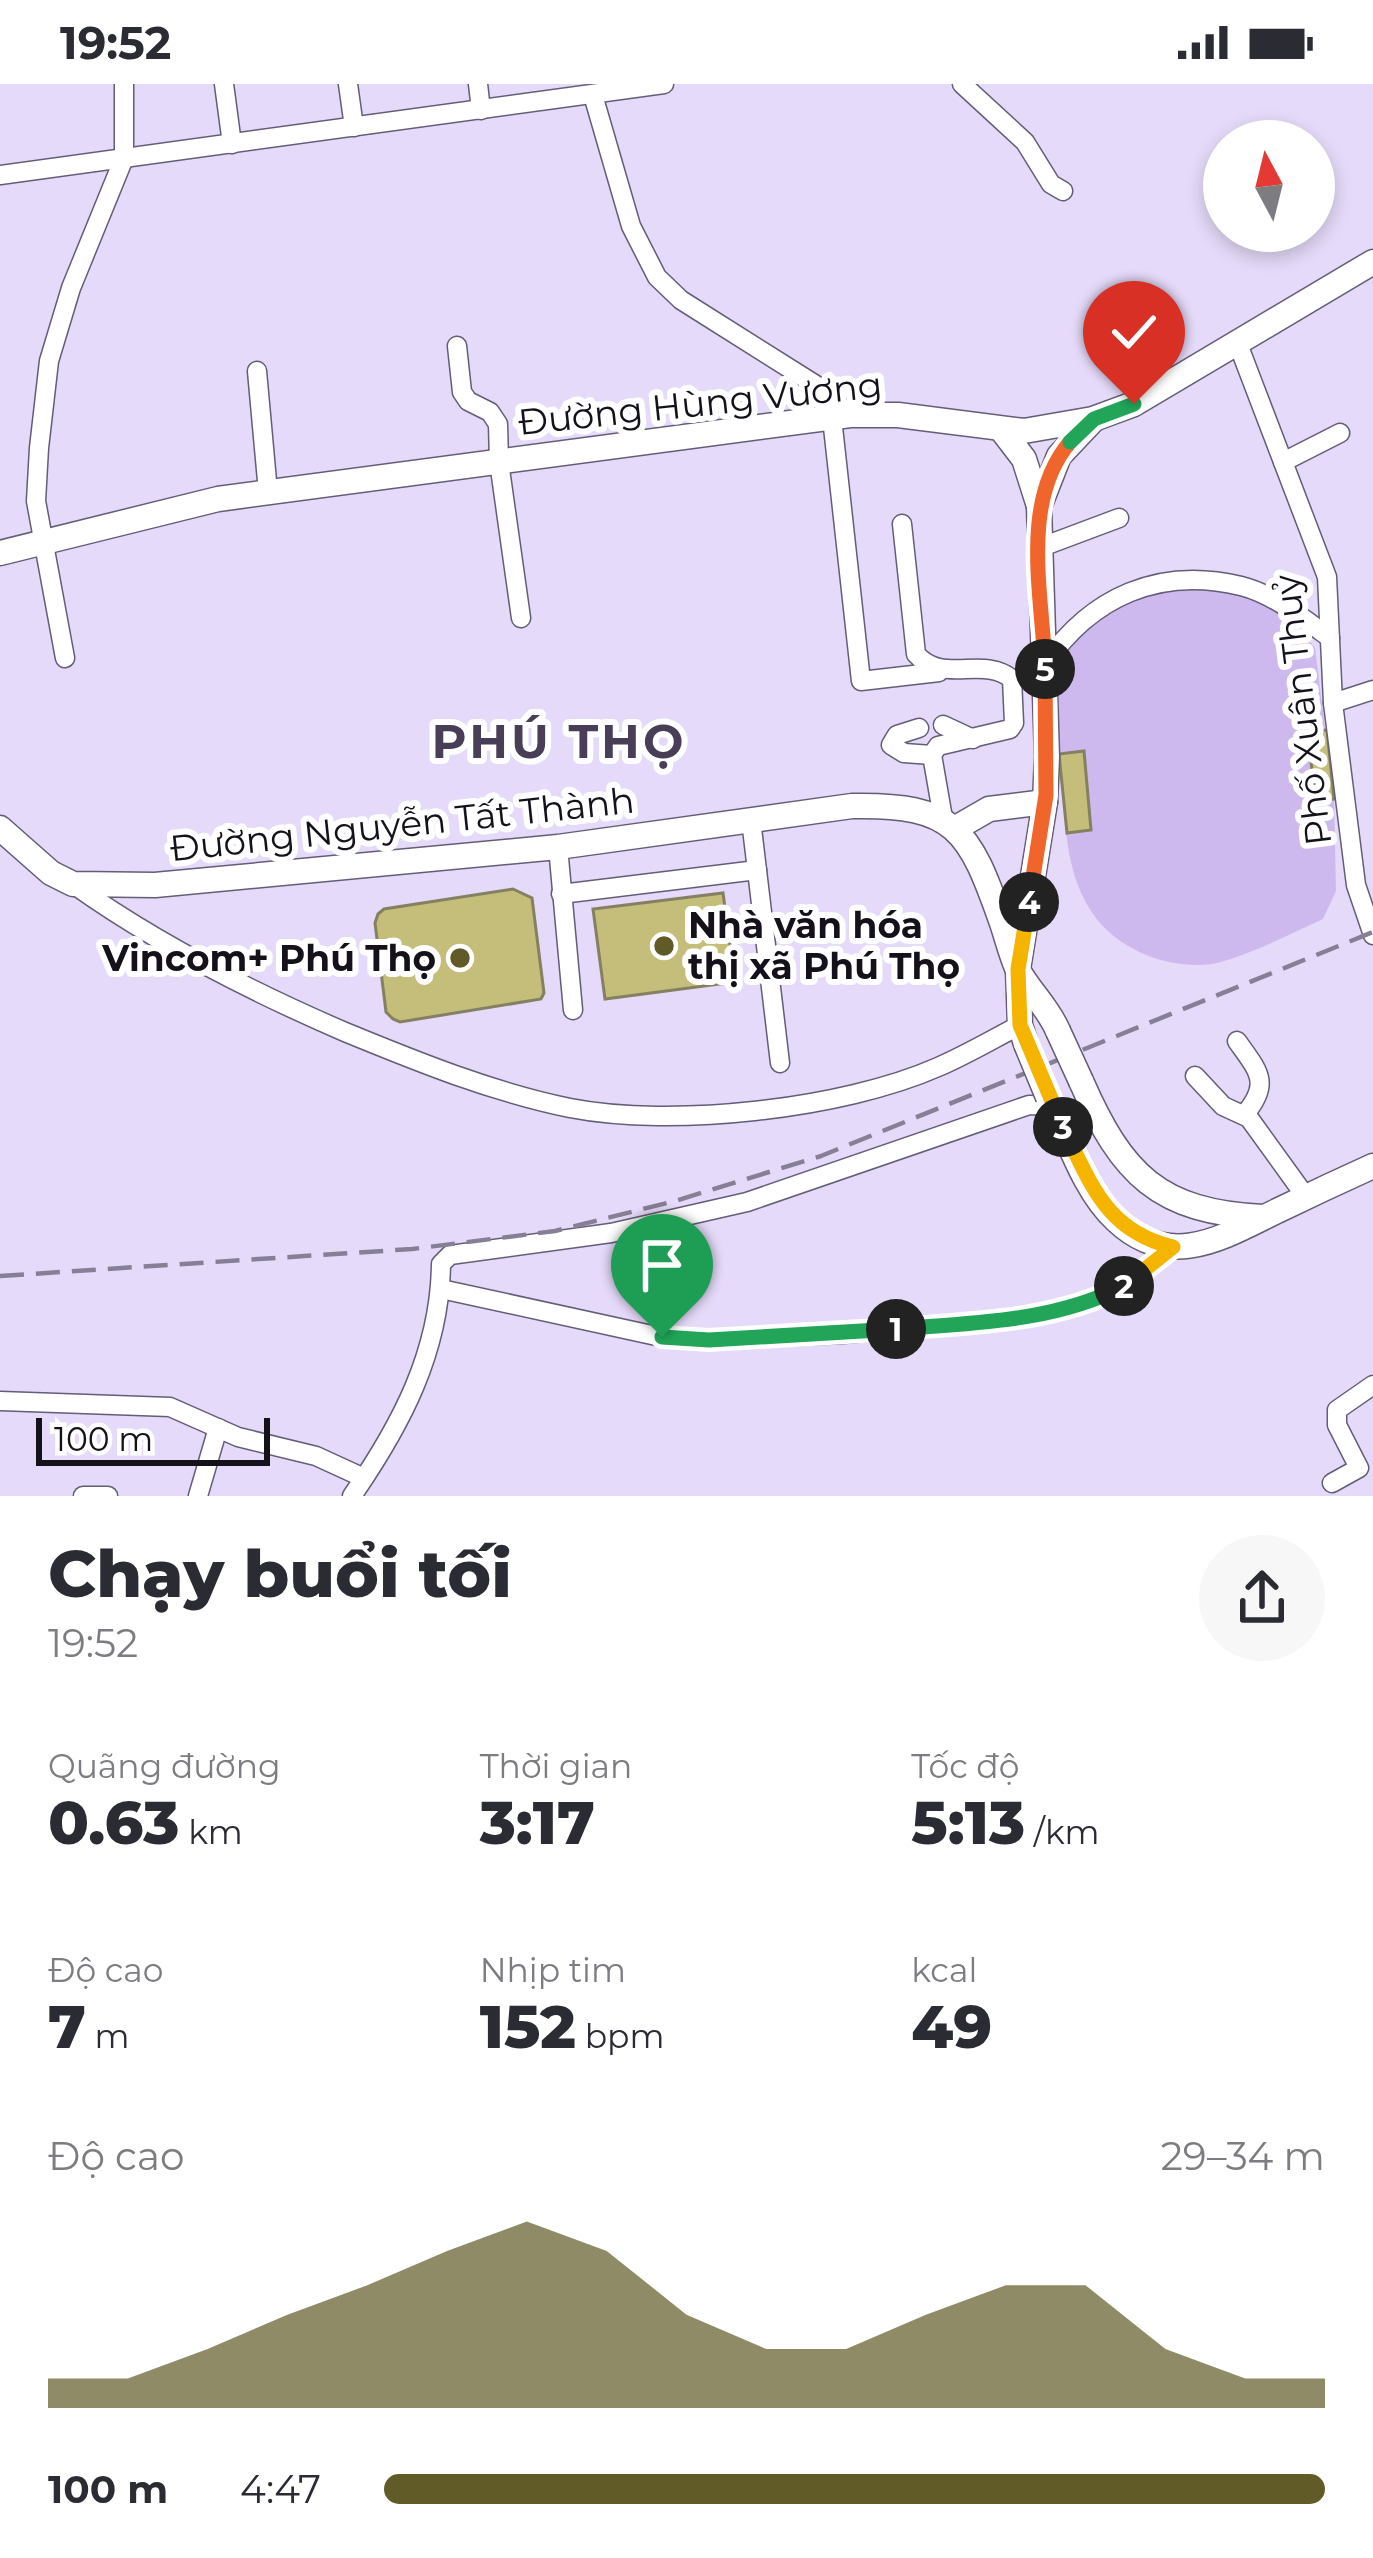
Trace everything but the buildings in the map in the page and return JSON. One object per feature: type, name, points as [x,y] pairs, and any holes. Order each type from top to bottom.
[{"type":"main road","name":"Đường Hùng Vương","points":[[0,553],[173,509],[268,492],[841,417],[898,415],[1044,430],[1134,404],[1373,262]]},
{"type":"main road","points":[[1040,507],[1059,456],[1094,419]]},
{"type":"main road","points":[[1001,429],[1024,459],[1040,507],[1045,802],[1018,969],[1023,1035],[1089,1180],[1116,1220],[1137,1234],[1187,1247],[1235,1235],[1373,1166]]},
{"type":"main road","points":[[1045,802],[1005,805],[949,823],[990,890],[1018,969],[1058,1030],[1106,1134],[1120,1153],[1171,1199],[1218,1215],[1265,1216]]},
{"type":"main road","name":"Đường Nguyễn Tất Thành","points":[[73,884],[155,885],[558,847],[852,806],[899,805],[949,823]]},
{"type":"main road","points":[[0,828],[51,873],[73,884]]},
{"type":"street","points":[[65,658],[36,501],[49,361],[71,288],[124,158],[124,84]]},
{"type":"street","points":[[224,84],[232,144]]},
{"type":"street","points":[[348,84],[354,128]]},
{"type":"street","points":[[478,84],[481,110]]},
{"type":"street","points":[[0,175],[664,84]]},
{"type":"street","points":[[962,84],[1025,142],[1051,184],[1063,191]]},
{"type":"street","points":[[593,95],[631,226],[657,277],[681,300],[819,386],[841,417],[861,681],[948,670],[1002,671],[1012,679],[1014,724],[1002,734],[938,746],[932,755],[949,823]]},
{"type":"street","name":"Phố Xuân Thuỷ","points":[[1238,344],[1327,577],[1333,703],[1356,885],[1373,935]]},
{"type":"street","points":[[457,346],[462,392],[490,412],[498,424],[521,618]]},
{"type":"street","points":[[256,371],[268,492]]},
{"type":"street","points":[[1283,462],[1340,433]]},
{"type":"street","points":[[1040,548],[1119,518]]},
{"type":"street","points":[[902,524],[916,654],[931,667],[948,670]]},
{"type":"street","points":[[1045,664],[1086,615],[1166,580],[1244,587],[1292,610],[1330,638]]},
{"type":"street","points":[[1333,703],[1373,690]]},
{"type":"street","points":[[943,725],[973,739]]},
{"type":"street","points":[[919,728],[897,736],[891,746],[904,753],[932,755]]},
{"type":"street","points":[[751,820],[780,1063]]},
{"type":"street","points":[[558,847],[573,1010]]},
{"type":"street","points":[[561,894],[757,870]]},
{"type":"street","points":[[73,884],[171,946],[290,1008],[410,1059],[520,1096],[573,1108],[633,1116],[811,1102],[935,1069],[1023,1035]]},
{"type":"street","points":[[1237,1041],[1258,1071],[1261,1088],[1244,1114]]},
{"type":"street","points":[[1195,1076],[1217,1102],[1244,1114],[1306,1197]]},
{"type":"street","points":[[352,1496],[425,1366],[441,1288],[441,1264],[450,1255],[611,1233],[747,1202],[1051,1101]]},
{"type":"street","points":[[441,1288],[662,1337],[709,1340],[842,1334],[1016,1319],[1073,1307],[1131,1283],[1173,1247]]},
{"type":"street","points":[[1332,1483],[1359,1468],[1337,1425],[1337,1410],[1373,1385]]},
{"type":"street","points":[[0,1401],[160,1405],[244,1438],[316,1456],[364,1478]]},
{"type":"street","points":[[199,1496],[218,1428]]},
{"type":"street","points":[[83,1496],[108,1496]]},
{"type":"shaded area","points":[[1198,587],[1244,595],[1272,606],[1294,621],[1315,648],[1334,799],[1336,891],[1323,919],[1234,958],[1194,965],[1157,959],[1121,941],[1085,901],[1069,849],[1053,686],[1067,645],[1093,620],[1144,596]]},
{"type":"railway","points":[[0,1276],[412,1249],[555,1231],[675,1201],[821,1156],[1373,932]]},
{"type":"place","name":"Nhà văn hóa thị xã Phú Thọ","points":[[664,946]]},
{"type":"place","name":"Vincom+ Phú Thọ","points":[[460,958]]},
{"type":"district","name":"PHÚ THỌ","points":[[559,741]]},
{"type":"route","points":[[662,1337],[709,1340],[842,1334],[1016,1319],[1107,1295],[1131,1283],[1173,1247],[1137,1234],[1116,1220],[1104,1204],[1048,1097],[1020,1025],[1018,969],[1046,795],[1040,507],[1066,446],[1094,419],[1134,404]]}]
